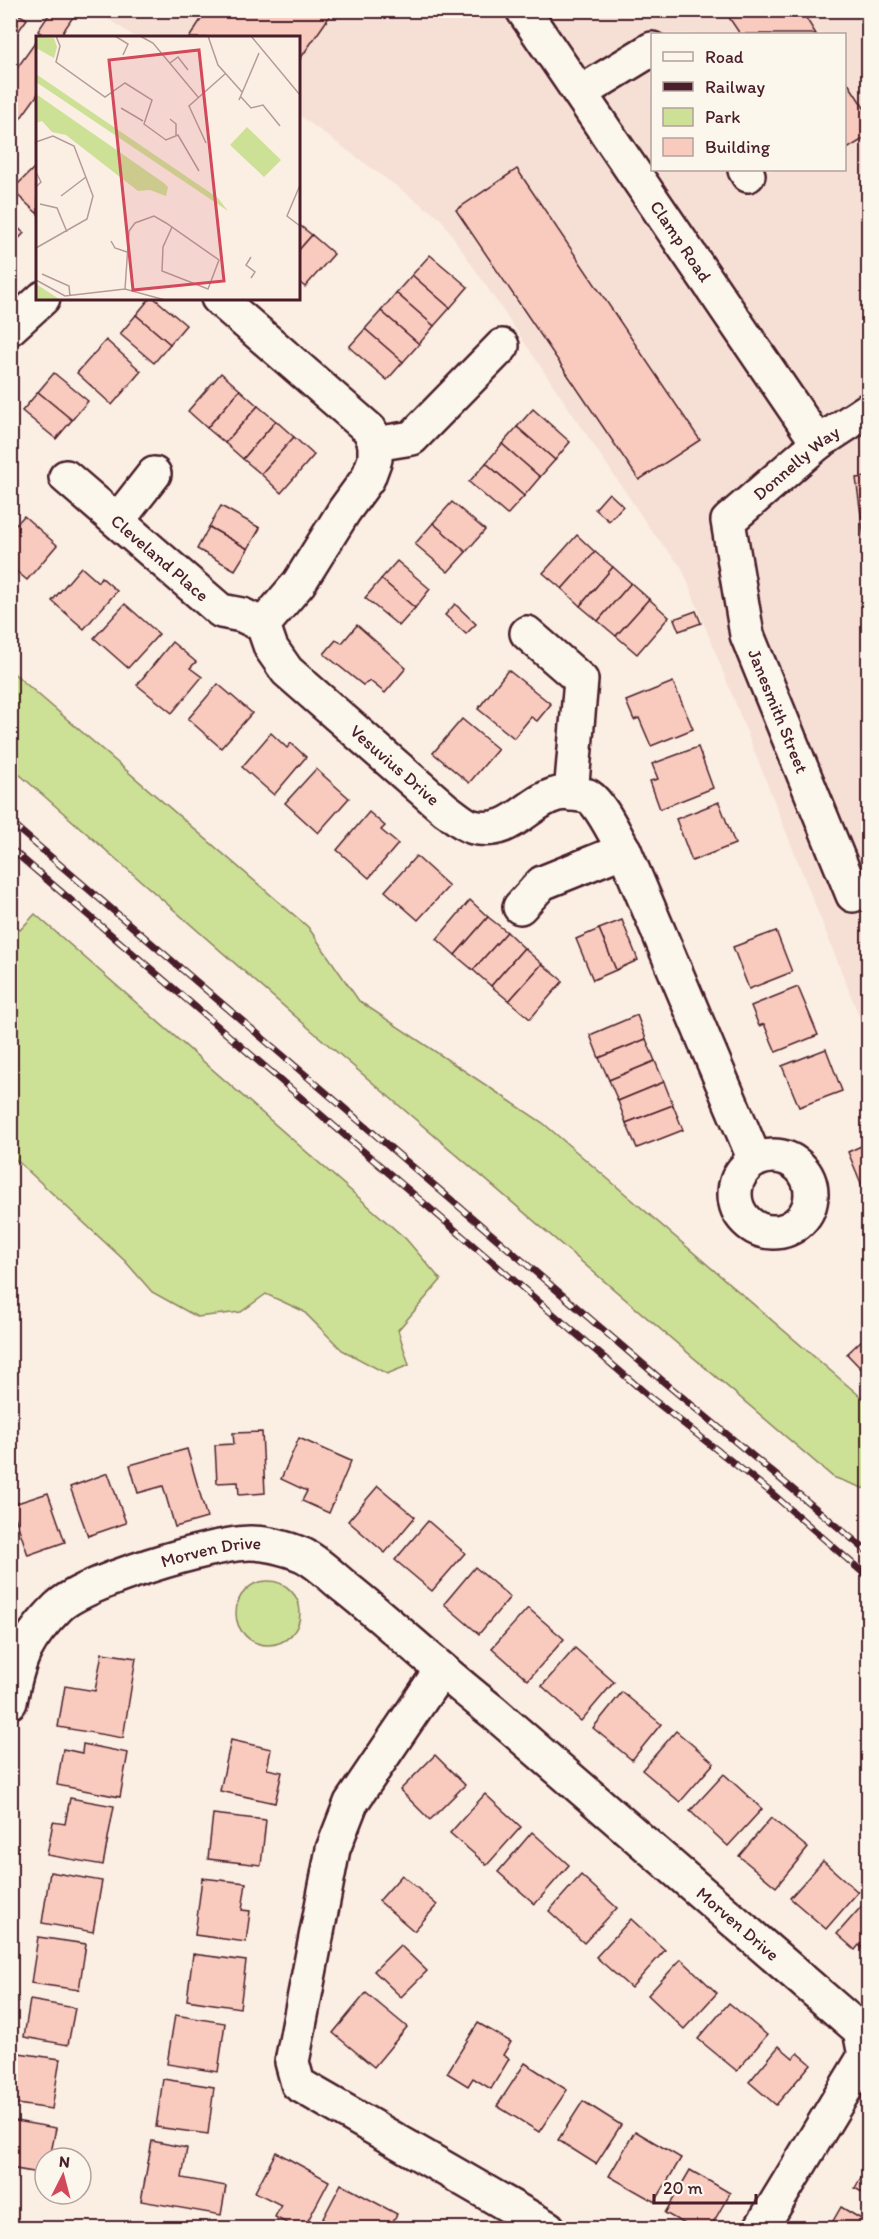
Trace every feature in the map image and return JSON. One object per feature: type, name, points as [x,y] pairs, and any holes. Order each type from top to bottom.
[{"type":"street","name":"Clamp Road","points":[[523,10],[818,443]]},
{"type":"street","points":[[580,93],[651,51]]},
{"type":"street","points":[[10,328],[42,300]]},
{"type":"street","points":[[220,300],[370,430],[375,444],[375,459],[368,478],[344,511],[299,583],[263,625]]},
{"type":"street","points":[[375,444],[412,438],[502,346]]},
{"type":"street","name":"Donnelly Way","points":[[728,521],[818,443],[868,410]]},
{"type":"street","points":[[118,520],[154,474]]},
{"type":"street","name":"Cleveland Place","points":[[66,477],[221,611],[242,615],[263,625]]},
{"type":"street","name":"Janesmith Street","points":[[728,521],[747,634],[853,895]]},
{"type":"street","name":"Vesuvius Drive","points":[[263,625],[271,648],[287,671],[446,810],[471,827],[497,829],[520,818],[541,799],[566,792],[571,794]]},
{"type":"street","points":[[527,633],[581,680],[571,794],[588,796],[601,811],[624,850],[755,1160]]},
{"type":"street","points":[[520,907],[542,884],[624,850]]},
{"type":"street","name":"Morven Drive","points":[[10,1702],[17,1664],[35,1633],[60,1605],[84,1590],[203,1549],[249,1543],[278,1546],[305,1556],[387,1620],[441,1670],[492,1711],[860,2030],[866,2056],[762,2229]]},
{"type":"street","points":[[441,1670],[351,1803],[333,1849],[292,2062],[298,2084],[548,2229]]},
{"type":"shaded area","points":[[96,11],[868,11],[868,1039],[682,568],[653,533],[441,219],[300,116],[300,36],[134,36]]},
{"type":"green space","points":[[10,670],[308,927],[359,1001],[543,1123],[868,1403],[868,1490],[833,1477],[311,1030],[11,767]]},
{"type":"green space","points":[[35,914],[406,1239],[441,1280],[398,1330],[409,1365],[387,1374],[342,1350],[303,1311],[266,1294],[241,1312],[197,1317],[152,1292],[125,1261],[11,1155],[11,925],[20,930]]},
{"type":"green space","points":[[262,1581],[274,1581],[291,1590],[298,1601],[300,1613],[298,1625],[291,1636],[274,1645],[262,1645],[250,1640],[241,1631],[236,1619],[236,1607],[241,1595],[250,1586]]},
{"type":"building","points":[[10,10],[27,19],[10,43]]},
{"type":"building","points":[[52,10],[77,11],[60,36],[44,36],[38,31]]},
{"type":"building","points":[[207,10],[334,10],[300,59],[300,36],[190,36]]},
{"type":"building","points":[[724,10],[801,10],[815,33],[739,33]]},
{"type":"building","points":[[36,41],[36,97],[15,126],[10,123],[10,78]]},
{"type":"building","points":[[846,80],[868,114],[868,136],[846,150]]},
{"type":"building","points":[[36,166],[36,212],[12,190]]},
{"type":"building","points":[[517,169],[700,440],[639,480],[456,210]]},
{"type":"building","points":[[10,221],[24,233],[10,248]]},
{"type":"building","points":[[300,226],[312,235],[300,249]]},
{"type":"building","points":[[312,235],[334,254],[305,287],[300,283],[300,249]]},
{"type":"building","points":[[430,255],[468,287],[450,308],[412,275]]},
{"type":"building","points":[[412,275],[450,308],[434,326],[396,293]]},
{"type":"building","points":[[396,293],[434,326],[419,344],[381,311]]},
{"type":"building","points":[[148,300],[156,300],[186,325],[170,344],[136,315]]},
{"type":"building","points":[[381,311],[419,344],[403,362],[365,329]]},
{"type":"building","points":[[136,315],[170,344],[154,363],[120,334]]},
{"type":"building","points":[[365,329],[403,362],[387,380],[349,347]]},
{"type":"building","points":[[106,340],[141,371],[112,405],[77,373]]},
{"type":"building","points":[[54,373],[88,401],[72,420],[38,392]]},
{"type":"building","points":[[221,373],[240,390],[207,428],[188,411]]},
{"type":"building","points":[[240,390],[258,406],[225,443],[207,428]]},
{"type":"building","points":[[38,392],[72,420],[56,439],[22,411]]},
{"type":"building","points":[[258,406],[276,421],[243,459],[225,443]]},
{"type":"building","points":[[533,409],[570,442],[555,460],[517,427]]},
{"type":"building","points":[[276,421],[294,437],[261,474],[243,459]]},
{"type":"building","points":[[517,427],[555,460],[540,477],[502,444]]},
{"type":"building","points":[[294,437],[314,455],[281,493],[261,474]]},
{"type":"building","points":[[502,444],[540,477],[524,496],[486,463]]},
{"type":"building","points":[[486,463],[524,496],[507,515],[469,482]]},
{"type":"building","points":[[868,477],[868,567],[856,478]]},
{"type":"building","points":[[609,493],[623,506],[609,521],[595,509]]},
{"type":"building","points":[[452,502],[485,530],[466,552],[433,523]]},
{"type":"building","points":[[221,506],[260,528],[248,549],[209,527]]},
{"type":"building","points":[[24,516],[57,545],[27,580],[10,566],[10,531]]},
{"type":"building","points":[[433,523],[466,552],[448,572],[415,544]]},
{"type":"building","points":[[209,527],[248,549],[235,570],[197,549]]},
{"type":"building","points":[[577,535],[595,552],[562,589],[543,573]]},
{"type":"building","points":[[595,552],[613,567],[580,606],[562,589]]},
{"type":"building","points":[[397,561],[430,589],[415,608],[381,579]]},
{"type":"building","points":[[81,567],[98,582],[101,577],[117,591],[84,629],[52,601]]},
{"type":"building","points":[[613,567],[631,583],[598,621],[580,606]]},
{"type":"building","points":[[381,579],[415,608],[399,626],[365,598]]},
{"type":"building","points":[[631,583],[649,599],[616,636],[598,621]]},
{"type":"building","points":[[649,599],[669,617],[637,654],[616,636]]},
{"type":"building","points":[[125,604],[159,634],[128,668],[94,638]]},
{"type":"building","points":[[455,604],[476,624],[466,634],[445,615]]},
{"type":"building","points":[[696,611],[701,623],[679,631],[674,619]]},
{"type":"building","points":[[357,625],[406,668],[385,693],[370,681],[363,685],[324,654],[336,640],[342,643]]},
{"type":"building","points":[[172,642],[196,662],[190,668],[202,677],[172,713],[137,685]]},
{"type":"building","points":[[508,670],[551,704],[537,721],[531,717],[514,738],[478,709]]},
{"type":"building","points":[[673,682],[693,729],[651,746],[639,718],[634,720],[626,701]]},
{"type":"building","points":[[218,684],[252,713],[221,748],[188,719]]},
{"type":"building","points":[[462,719],[498,749],[469,783],[433,753]]},
{"type":"building","points":[[271,733],[287,748],[291,743],[306,757],[274,795],[242,767]]},
{"type":"building","points":[[698,747],[713,788],[660,809],[650,781],[658,779],[652,764]]},
{"type":"building","points":[[316,769],[349,798],[318,833],[285,803]]},
{"type":"building","points":[[719,802],[735,844],[692,861],[676,819]]},
{"type":"building","points":[[369,812],[385,826],[381,830],[398,844],[369,878],[337,850]]},
{"type":"building","points":[[416,856],[449,886],[418,920],[385,891]]},
{"type":"building","points":[[470,900],[488,917],[455,955],[437,939]]},
{"type":"building","points":[[488,917],[507,932],[473,970],[455,955]]},
{"type":"building","points":[[622,920],[638,960],[616,970],[599,929]]},
{"type":"building","points":[[599,929],[616,970],[593,980],[576,939]]},
{"type":"building","points":[[776,931],[792,972],[749,989],[733,947]]},
{"type":"building","points":[[507,932],[524,948],[491,986],[473,970]]},
{"type":"building","points":[[524,948],[542,964],[509,1001],[491,986]]},
{"type":"building","points":[[542,964],[563,981],[530,1019],[509,1001]]},
{"type":"building","points":[[798,987],[818,1035],[776,1052],[764,1024],[759,1026],[751,1006]]},
{"type":"building","points":[[637,1015],[646,1039],[599,1058],[590,1035]]},
{"type":"building","points":[[646,1039],[655,1061],[609,1080],[599,1058]]},
{"type":"building","points":[[826,1049],[842,1091],[799,1107],[782,1066]]},
{"type":"building","points":[[655,1061],[664,1082],[618,1101],[609,1080]]},
{"type":"building","points":[[664,1082],[673,1105],[626,1123],[618,1101]]},
{"type":"building","points":[[673,1105],[683,1130],[637,1148],[626,1123]]},
{"type":"building","points":[[868,1143],[868,1185],[863,1188],[848,1152]]},
{"type":"building","points":[[865,1337],[868,1341],[868,1376],[847,1354]]},
{"type":"building","points":[[262,1432],[265,1493],[239,1495],[238,1482],[217,1483],[215,1445],[234,1444],[233,1433]]},
{"type":"building","points":[[299,1438],[351,1461],[329,1513],[302,1501],[307,1491],[281,1479]]},
{"type":"building","points":[[187,1449],[207,1518],[175,1527],[163,1486],[138,1493],[130,1465]]},
{"type":"building","points":[[108,1473],[126,1523],[88,1536],[70,1487]]},
{"type":"building","points":[[378,1486],[415,1517],[385,1553],[348,1521]]},
{"type":"building","points":[[48,1493],[65,1542],[28,1555],[11,1505]]},
{"type":"building","points":[[428,1521],[465,1553],[432,1591],[395,1560]]},
{"type":"building","points":[[475,1567],[510,1597],[479,1634],[444,1604]]},
{"type":"building","points":[[528,1608],[564,1639],[528,1680],[492,1648]]},
{"type":"building","points":[[575,1648],[614,1682],[581,1721],[542,1686]]},
{"type":"building","points":[[102,1653],[136,1658],[123,1738],[58,1727],[65,1686],[95,1691]]},
{"type":"building","points":[[622,1692],[661,1724],[632,1760],[593,1728]]},
{"type":"building","points":[[676,1731],[714,1763],[680,1802],[642,1770]]},
{"type":"building","points":[[231,1740],[271,1749],[267,1769],[282,1772],[275,1803],[220,1791]]},
{"type":"building","points":[[83,1744],[128,1753],[120,1797],[57,1785],[63,1749],[82,1753]]},
{"type":"building","points":[[435,1755],[465,1785],[430,1820],[400,1790]]},
{"type":"building","points":[[724,1774],[762,1809],[728,1846],[690,1811]]},
{"type":"building","points":[[485,1794],[521,1827],[487,1865],[450,1833]]},
{"type":"building","points":[[70,1798],[114,1806],[103,1865],[47,1855],[53,1822],[65,1824]]},
{"type":"building","points":[[213,1814],[266,1820],[261,1865],[208,1859]]},
{"type":"building","points":[[771,1818],[808,1848],[776,1887],[739,1856]]},
{"type":"building","points":[[532,1832],[569,1865],[535,1904],[498,1872]]},
{"type":"building","points":[[823,1861],[858,1892],[826,1929],[790,1898]]},
{"type":"building","points":[[50,1872],[102,1881],[93,1932],[42,1923]]},
{"type":"building","points":[[402,1875],[437,1905],[414,1931],[379,1901]]},
{"type":"building","points":[[581,1875],[617,1908],[584,1943],[549,1911]]},
{"type":"building","points":[[202,1878],[246,1883],[242,1910],[250,1911],[246,1942],[195,1935]]},
{"type":"building","points":[[868,1899],[868,1953],[859,1945],[855,1950],[837,1934]]},
{"type":"building","points":[[631,1919],[665,1950],[631,1988],[596,1957]]},
{"type":"building","points":[[38,1937],[86,1944],[79,1990],[31,1983]]},
{"type":"building","points":[[400,1945],[427,1971],[401,1997],[374,1971]]},
{"type":"building","points":[[193,1954],[246,1961],[240,2008],[187,2000]]},
{"type":"building","points":[[681,1959],[717,1993],[684,2029],[648,1995]]},
{"type":"building","points":[[366,1993],[407,2027],[374,2067],[333,2033]]},
{"type":"building","points":[[30,2000],[75,2008],[68,2045],[24,2037]]},
{"type":"building","points":[[729,2003],[767,2035],[737,2071],[698,2039]]},
{"type":"building","points":[[175,2015],[225,2023],[218,2072],[167,2064]]},
{"type":"building","points":[[478,2023],[511,2042],[503,2055],[509,2059],[491,2089],[473,2078],[468,2086],[447,2073]]},
{"type":"building","points":[[779,2046],[793,2058],[798,2053],[811,2064],[776,2105],[749,2082]]},
{"type":"building","points":[[12,2052],[60,2059],[52,2109],[10,2103]]},
{"type":"building","points":[[525,2063],[567,2090],[539,2132],[497,2106]]},
{"type":"building","points":[[163,2079],[214,2087],[208,2134],[156,2127]]},
{"type":"building","points":[[583,2101],[621,2125],[596,2164],[558,2140]]},
{"type":"building","points":[[10,2120],[56,2128],[52,2146],[33,2146],[33,2172],[10,2168]]},
{"type":"building","points":[[635,2131],[681,2158],[655,2202],[609,2176]]},
{"type":"building","points":[[152,2141],[187,2148],[182,2178],[226,2186],[221,2215],[141,2201]]},
{"type":"building","points":[[276,2152],[329,2181],[304,2228],[296,2228],[275,2217],[281,2205],[255,2192]]},
{"type":"building","points":[[868,2165],[868,2196],[855,2188]]},
{"type":"building","points":[[690,2170],[730,2193],[710,2228],[692,2228],[665,2213]]},
{"type":"building","points":[[341,2184],[397,2214],[389,2228],[318,2228]]},
{"type":"building","points":[[841,2207],[868,2223],[868,2228],[829,2228]]},
{"type":"railway","points":[[10,822],[664,1382],[868,1552]]},
{"type":"railway","points":[[10,848],[651,1398],[768,1490],[868,1577]]}]
